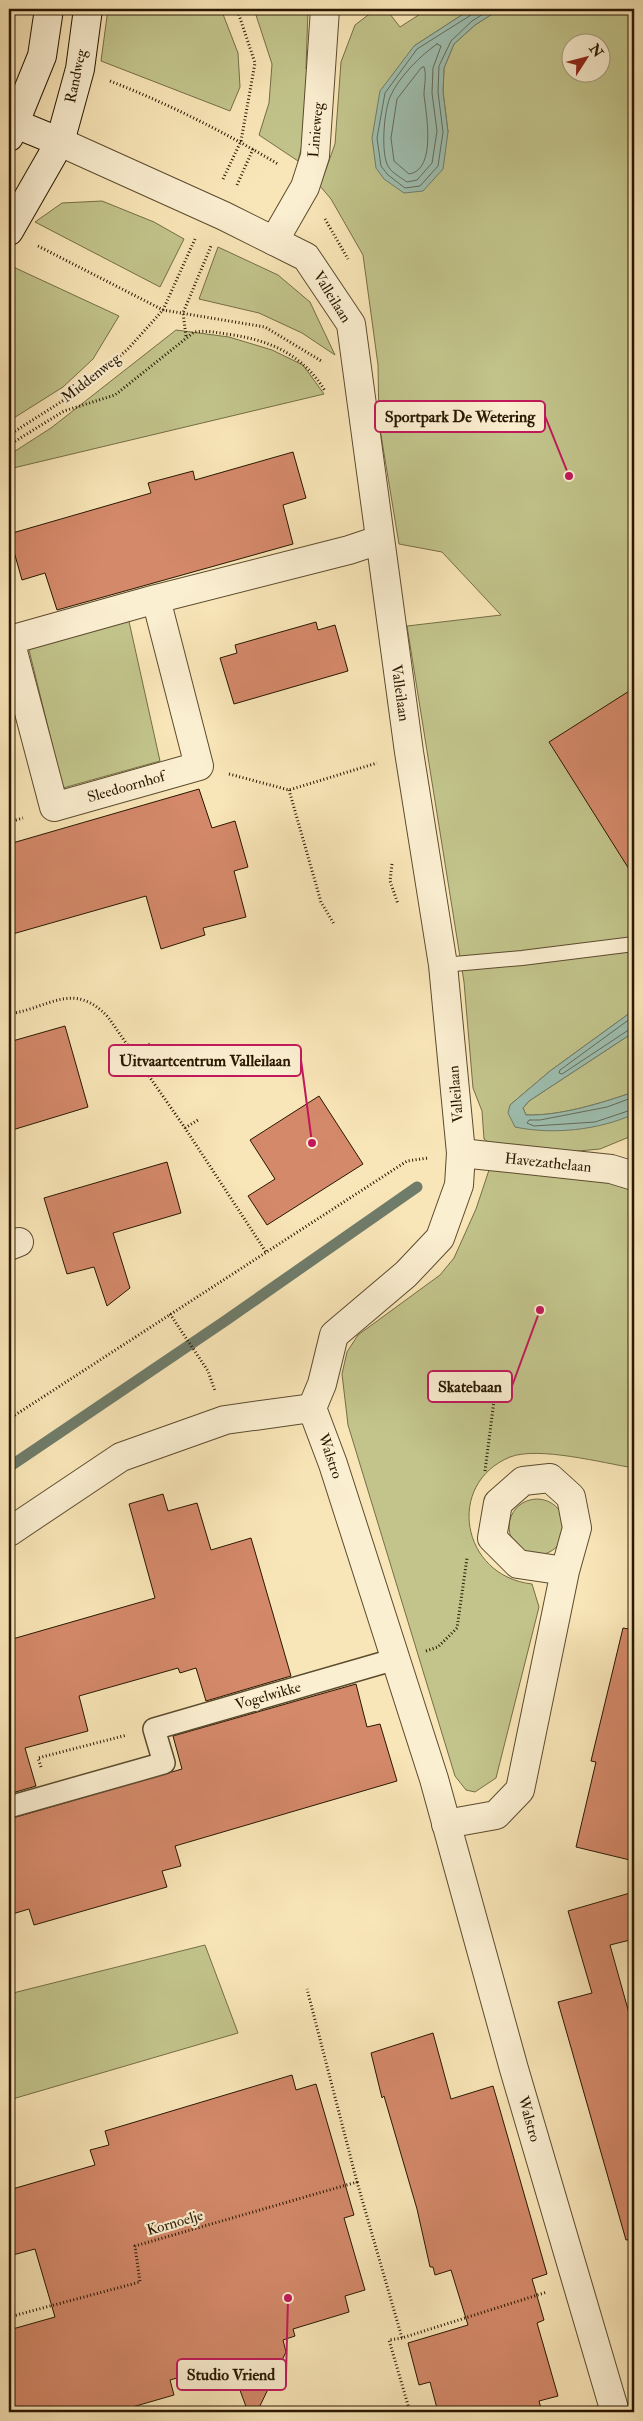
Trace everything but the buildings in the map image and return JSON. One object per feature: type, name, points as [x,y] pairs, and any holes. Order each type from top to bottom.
[{"type":"street","points":[[12,130],[42,56],[49,9]]},
{"type":"street","name":"Randweg","points":[[60,142],[80,69],[88,9]]},
{"type":"street","name":"Linieweg","points":[[274,241],[305,187],[316,156],[325,9]]},
{"type":"street","name":"Valleilaan","points":[[12,130],[60,142],[224,216],[306,257],[351,324],[408,752],[444,965],[461,1153],[459,1186],[440,1238],[406,1274],[334,1335],[322,1384],[312,1408]]},
{"type":"street","points":[[9,231],[60,142]]},
{"type":"street","name":"Sleedoornhof","points":[[199,766],[54,807],[9,638],[349,550],[379,540]]},
{"type":"street","points":[[156,599],[199,766]]},
{"type":"street","name":"Havezathelaan","points":[[461,1153],[611,1169],[634,1176]]},
{"type":"street","points":[[9,1532],[121,1457],[225,1420],[312,1408]]},
{"type":"street","name":"Walstro","points":[[312,1408],[397,1659],[434,1779],[615,2412]]},
{"type":"street","points":[[446,1824],[496,1815],[520,1790],[565,1571]]},
{"type":"street","name":"Vogelwikke","points":[[154,1729],[382,1663]]},
{"type":"street","points":[[9,1807],[164,1763],[154,1729]]},
{"type":"lane","points":[[444,965],[522,958],[634,944]]},
{"type":"path","points":[[237,9],[255,64],[241,141]]},
{"type":"path","points":[[80,69],[163,101],[241,141],[292,172],[305,187],[348,255],[348,265]]},
{"type":"path","points":[[236,188],[253,149]]},
{"type":"path","points":[[9,231],[163,310],[265,327],[360,385]]},
{"type":"path","points":[[186,336],[183,313],[215,237]]},
{"type":"path","name":"Middenweg","points":[[9,434],[75,393],[127,350],[163,310]]},
{"type":"path","points":[[9,445],[64,411],[115,395],[186,336],[194,332],[206,330],[254,338],[293,355],[307,367],[328,396]]},
{"type":"path","points":[[199,766],[289,790],[408,752]]},
{"type":"path","points":[[289,790],[321,902],[334,924]]},
{"type":"path","points":[[394,854],[390,881],[400,908]]},
{"type":"path","points":[[9,1014],[75,997],[86,1000],[98,1007],[108,1017],[135,1055],[266,1252]]},
{"type":"path","points":[[135,1055],[150,1044]]},
{"type":"path","points":[[185,1128],[198,1120]]},
{"type":"path","points":[[9,1419],[407,1161],[461,1153]]},
{"type":"path","points":[[170,1314],[208,1371]]},
{"type":"path","points":[[50,1796],[38,1758],[154,1729]]},
{"type":"path","points":[[307,1989],[357,2182],[402,2338]]},
{"type":"path","name":"Kornoelje","points":[[9,2317],[140,2282],[135,2246],[357,2182]]},
{"type":"path","points":[[410,2412],[389,2340],[402,2338],[577,2282]]},
{"type":"green space","points":[[108,9],[221,9],[238,53],[240,87],[230,111],[101,61]]},
{"type":"green space","points":[[254,9],[308,9],[306,69],[308,70],[304,138],[298,161],[259,135],[269,103],[272,64]]},
{"type":"green space","points":[[376,9],[386,9],[400,27],[428,9],[471,9],[414,46],[448,132],[443,92],[444,68],[454,44],[475,25],[500,9],[634,9],[634,1010],[550,1071],[510,1105],[516,1127],[634,1114],[634,1135],[600,1149],[523,1156],[503,1153],[484,1139],[482,1111],[473,1088],[464,982],[407,626],[501,615],[442,552],[399,544],[379,423],[378,365],[363,255],[331,199],[320,186],[335,144],[341,62],[355,25]]},
{"type":"green space","points":[[102,201],[154,222],[184,239],[160,287],[35,222],[62,203]]},
{"type":"green space","points":[[218,247],[278,275],[310,302],[335,355],[302,333],[259,313],[199,299]]},
{"type":"green space","points":[[9,265],[119,316],[93,359],[63,387],[9,421]]},
{"type":"green space","points":[[176,330],[229,337],[272,350],[303,365],[324,394],[9,469],[9,455],[51,428]]},
{"type":"green space","points":[[128,617],[160,761],[63,788],[28,646]]},
{"type":"green space","points":[[634,1032],[634,1092],[567,1111],[526,1115],[523,1108],[529,1101]]},
{"type":"green space","points":[[490,1167],[576,1171],[634,1191],[634,1468],[571,1456],[537,1453],[522,1454],[510,1457],[489,1470],[476,1487],[470,1507],[470,1528],[477,1547],[489,1565],[508,1577],[532,1584],[539,1607],[496,1778],[475,1792],[466,1790],[455,1776],[348,1425],[342,1374],[347,1352],[358,1335],[440,1275],[454,1258],[476,1209]]},
{"type":"green space","points":[[537,1499],[552,1504],[560,1512],[565,1527],[560,1542],[552,1550],[537,1555],[522,1550],[514,1542],[509,1527],[514,1512],[522,1504]]},
{"type":"green space","points":[[205,1945],[238,2033],[9,2100],[9,1994]]},
{"type":"water","points":[[471,9],[500,9],[475,25],[454,44],[444,68],[443,92],[448,132],[443,169],[423,191],[404,193],[384,179],[376,168],[372,138],[380,91],[414,46]]},
{"type":"water","points":[[634,1010],[634,1032],[529,1101],[523,1108],[526,1115],[567,1111],[634,1092],[634,1114],[606,1124],[576,1130],[545,1131],[515,1127],[508,1113],[510,1105],[550,1071]]},
{"type":"waterway","points":[[9,1467],[225,1321],[417,1187]]},
{"type":"place","name":"Sportpark De Wetering","points":[[569,476]]},
{"type":"place","name":"Uitvaartcentrum Valleilaan","points":[[312,1143]]},
{"type":"place","name":"Skatebaan","points":[[540,1310]]},
{"type":"place","name":"Studio Vriend","points":[[288,2298]]}]
